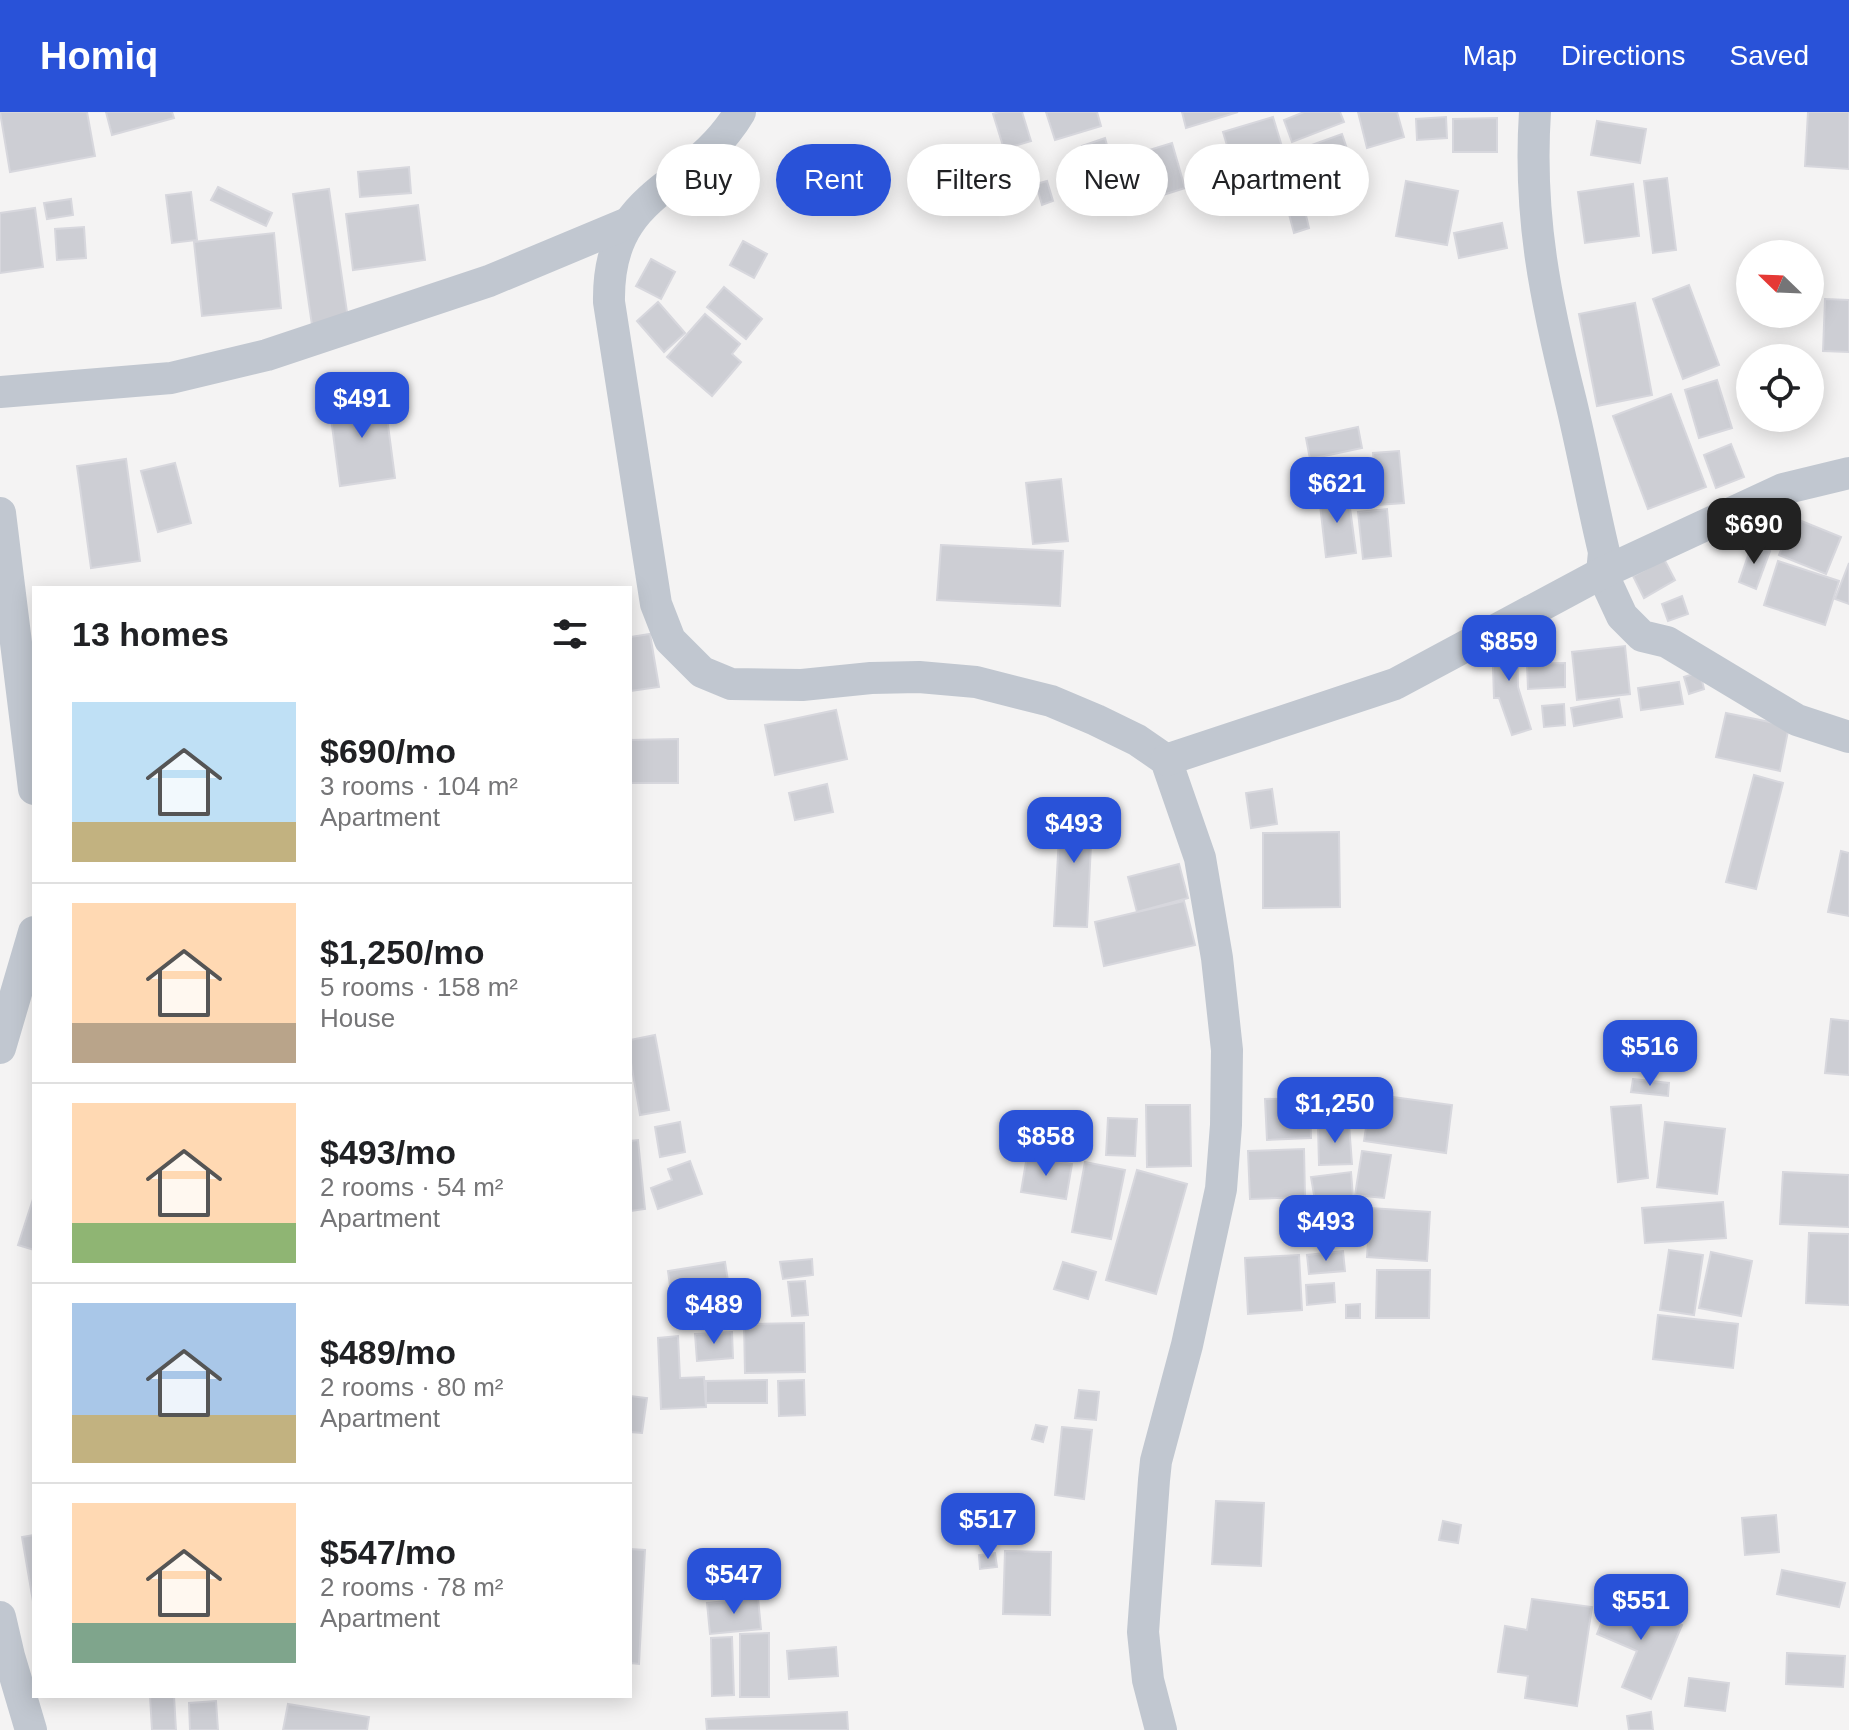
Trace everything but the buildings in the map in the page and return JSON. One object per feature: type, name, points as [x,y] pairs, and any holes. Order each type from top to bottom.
[{"type":"street","points":[[740,112],[725,135],[701,161],[651,197],[628,223],[615,248],[609,276],[609,302],[656,604],[670,640],[702,672],[731,684],[802,685],[919,677],[976,682],[1051,701],[1137,740],[1166,760],[1200,858],[1217,958],[1227,1065],[1226,1125],[1221,1189],[1187,1345],[1156,1461],[1143,1632],[1148,1680],[1161,1730]]},
{"type":"street","points":[[1535,112],[1534,220],[1553,329],[1604,552],[1602,573],[1622,616],[1642,636],[1667,642],[1797,720],[1849,737]]},
{"type":"street","points":[[0,392],[171,378],[267,355],[489,281],[628,223]]},
{"type":"street","points":[[1166,760],[1395,684],[1602,573],[1783,489],[1849,473]]},
{"type":"street","points":[[0,513],[32,773]]},
{"type":"street","points":[[0,1048],[32,939]]},
{"type":"street","points":[[0,1617],[31,1730]]}]
